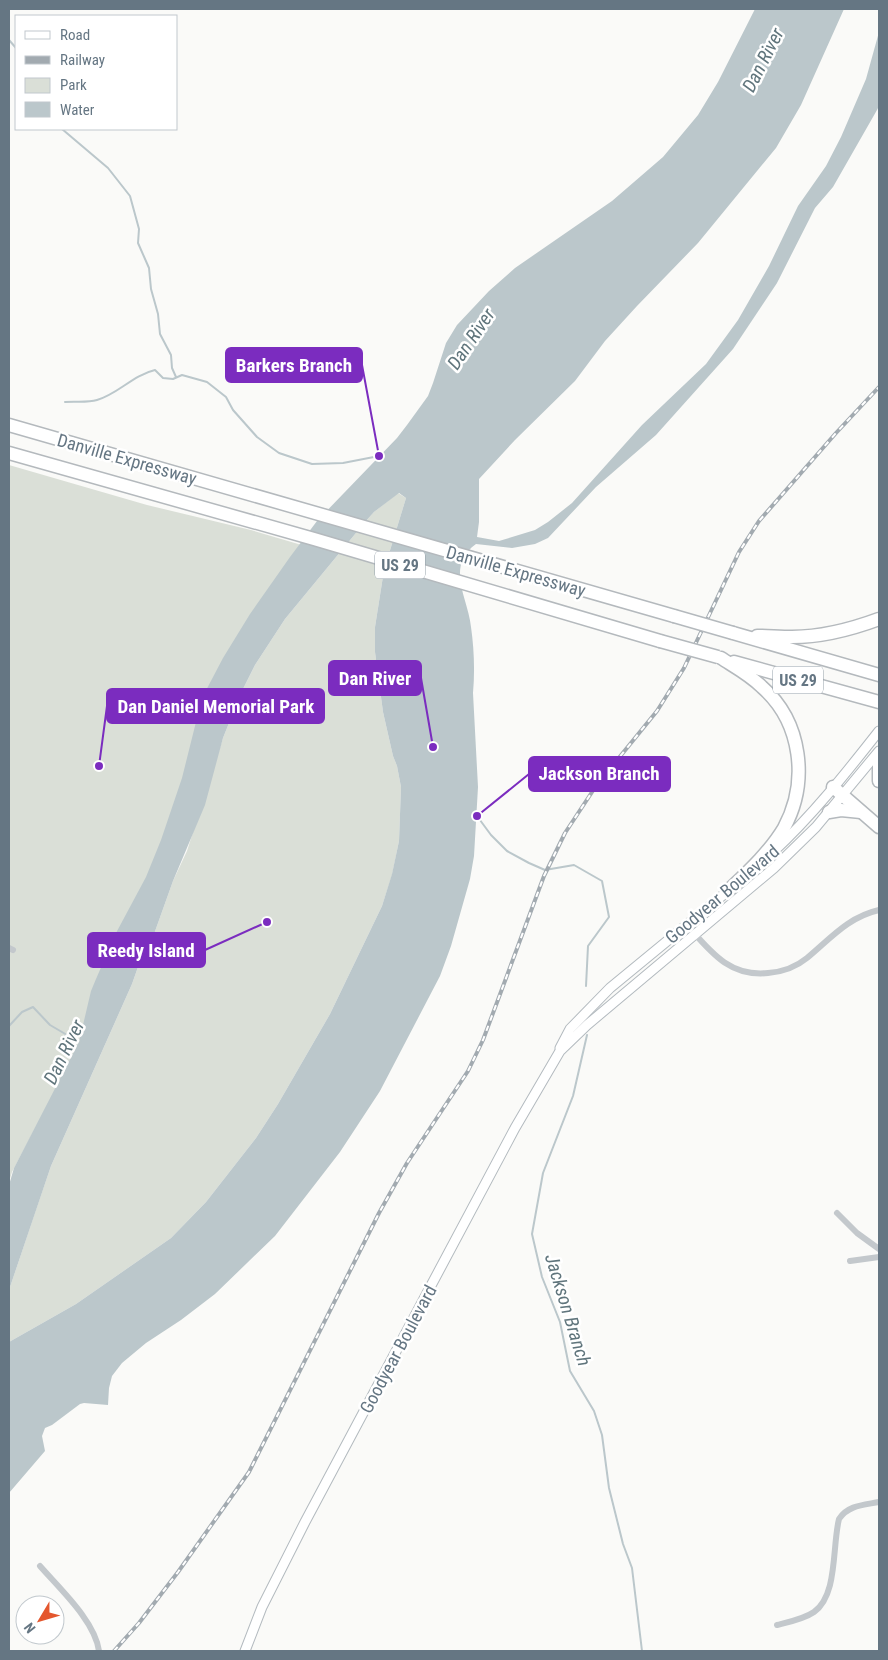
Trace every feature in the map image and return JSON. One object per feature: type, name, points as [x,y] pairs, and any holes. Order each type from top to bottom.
[{"type":"highway","points":[[9,418],[99,445],[116,456]]},
{"type":"highway","name":"Danville Expressway","points":[[9,425],[879,675]]},
{"type":"highway","name":"Danville Expressway","points":[[9,453],[660,641],[879,702]]},
{"type":"highway","points":[[9,458],[60,468]]},
{"type":"highway","points":[[738,634],[808,636],[850,628],[879,619]]},
{"type":"highway","points":[[720,657],[763,687],[781,710],[797,747],[799,772],[796,799],[783,829],[776,840],[731,888]]},
{"type":"highway","points":[[879,762],[879,781]]},
{"type":"highway","points":[[838,792],[879,827]]},
{"type":"highway","points":[[829,812],[841,810],[861,812]]},
{"type":"main road","name":"Goodyear Boulevard","points":[[245,1651],[262,1607],[305,1522],[515,1128],[560,1051],[587,1025],[774,868],[829,812],[838,792],[878,733]]},
{"type":"main road","name":"Goodyear Boulevard","points":[[560,1051],[570,1029],[598,999],[775,850],[879,751]]},
{"type":"street","points":[[687,925],[716,957],[732,968],[752,974],[775,973],[795,966],[806,959],[850,922],[879,910]]},
{"type":"street","points":[[837,1214],[879,1250]]},
{"type":"street","points":[[850,1261],[879,1257]]},
{"type":"street","points":[[777,1625],[807,1616],[819,1608],[828,1594],[838,1525],[842,1514],[852,1507],[879,1502]]},
{"type":"street","points":[[40,1566],[86,1620],[97,1640],[99,1651]]},
{"type":"green space","points":[[9,465],[147,505],[251,530],[305,546],[170,825],[81,1041],[12,1172],[9,1182]]},
{"type":"green space","points":[[398,493],[406,498],[384,570],[375,627],[375,652],[383,712],[401,787],[399,841],[392,875],[382,906],[330,1014],[278,1104],[256,1138],[206,1202],[171,1238],[76,1304],[9,1342],[9,1290],[51,1166],[132,984],[144,950],[150,944],[153,937],[173,881],[187,851],[223,738],[241,693],[255,665],[285,619],[365,522],[374,512]]},
{"type":"water","name":"Dan River","points":[[755,9],[844,9],[801,105],[776,148],[698,243],[605,341],[575,381],[515,440],[479,479],[477,537],[499,541],[535,530],[548,522],[572,503],[642,425],[706,364],[738,320],[769,266],[798,206],[826,166],[841,137],[866,79],[879,32],[879,106],[877,110],[833,187],[815,208],[777,283],[733,349],[656,435],[596,487],[548,538],[535,544],[512,548],[476,544],[467,553],[462,562],[460,572],[471,627],[473,651],[473,693],[478,787],[474,856],[470,879],[451,946],[440,976],[380,1091],[340,1152],[275,1236],[215,1294],[181,1320],[146,1343],[122,1363],[112,1376],[108,1405],[80,1404],[45,1428],[42,1436],[45,1451],[9,1493],[9,1342],[76,1304],[171,1238],[206,1202],[256,1138],[278,1104],[330,1014],[382,906],[392,874],[399,841],[401,787],[383,712],[375,652],[375,627],[384,570],[406,498],[399,493],[374,512],[285,619],[255,665],[241,693],[223,738],[205,805],[173,881],[153,937],[150,944],[144,950],[132,984],[51,1166],[9,1290],[9,1185],[14,1168],[79,1042],[91,991],[116,933],[146,877],[161,840],[182,778],[202,698],[223,658],[250,614],[290,557],[317,521],[397,438],[428,396],[446,343],[457,325],[489,291],[515,268],[612,201],[663,157],[698,115],[718,82]]},
{"type":"waterway","points":[[9,40],[15,47]]},
{"type":"waterway","points":[[63,130],[108,168],[130,196],[139,229],[138,243],[149,268],[160,334],[171,355],[172,368],[176,377]]},
{"type":"waterway","points":[[65,402],[97,400],[147,372],[155,370],[163,378],[173,379],[182,375],[207,382],[226,397],[233,410],[257,437],[279,453],[312,464],[343,463],[379,456],[381,458]]},
{"type":"waterway","name":"Jackson Branch","points":[[475,817],[477,816],[491,835],[507,851],[529,863],[545,870],[574,865],[602,881],[609,917],[588,946],[586,986]]},
{"type":"waterway","points":[[9,1026],[22,1012],[33,1007],[50,1025],[79,1042],[81,1041]]},
{"type":"waterway","name":"Jackson Branch","points":[[587,1035],[573,1096],[543,1173],[532,1234],[542,1277],[560,1322],[570,1371],[594,1411],[602,1435],[609,1488],[623,1544],[632,1568],[642,1651]]},
{"type":"railway","points":[[114,1651],[139,1623],[178,1572],[249,1472],[379,1213],[407,1163],[468,1071],[483,1040],[544,876],[565,833],[596,786],[657,711],[684,668],[739,552],[759,521],[879,387]]},
{"type":"place","name":"Barkers Branch","points":[[379,456]]},
{"type":"place","name":"Dan River","points":[[433,747]]},
{"type":"place","name":"Dan Daniel Memorial Park","points":[[99,766]]},
{"type":"place","name":"Jackson Branch","points":[[477,816]]},
{"type":"place","name":"Reedy Island","points":[[267,922]]}]
